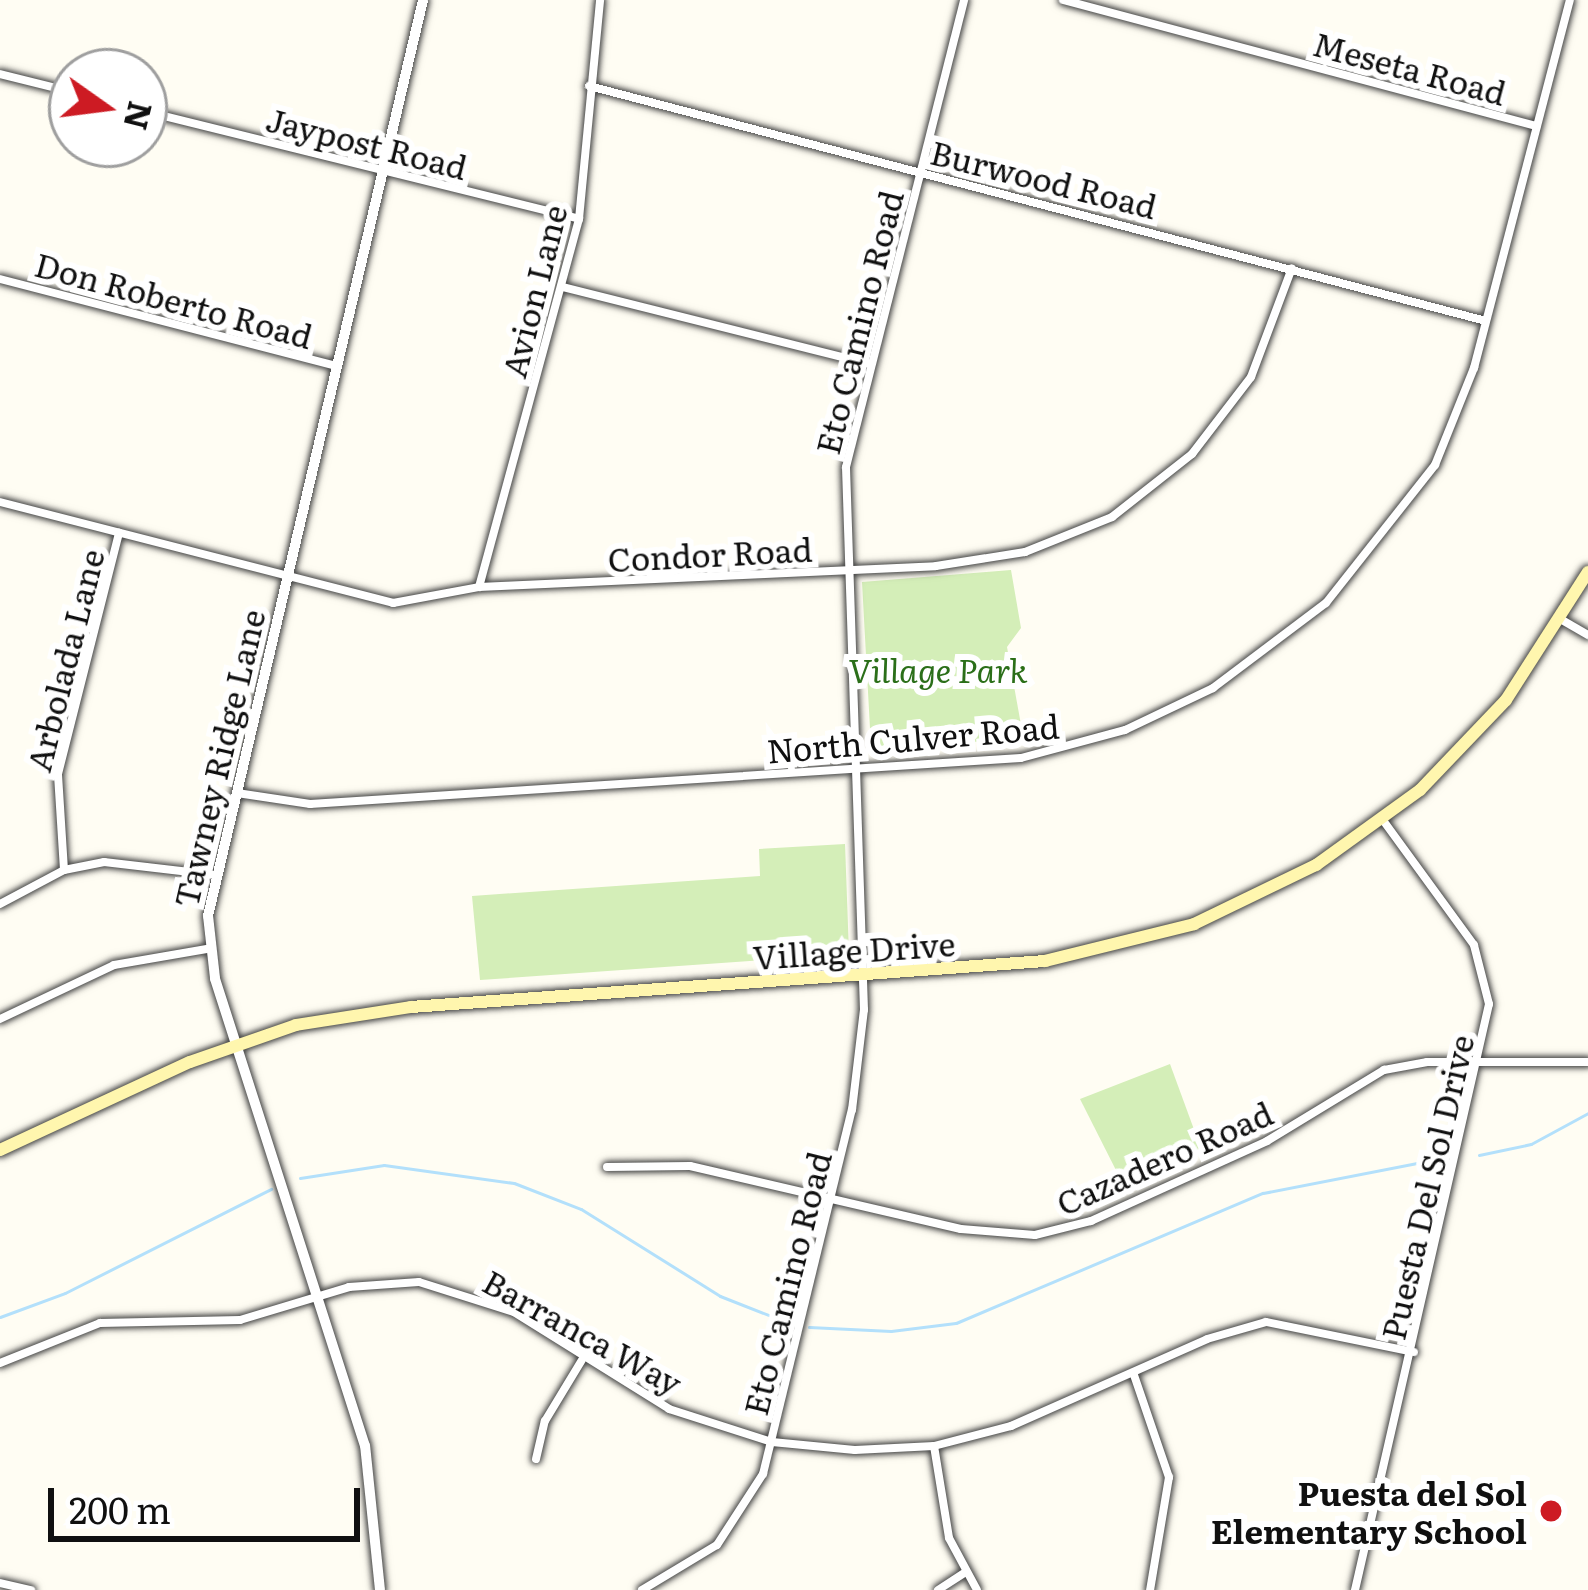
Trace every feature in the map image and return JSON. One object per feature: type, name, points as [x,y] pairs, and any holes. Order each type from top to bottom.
[{"type":"main road","name":"Village Drive","points":[[0,1150],[238,1042],[411,1007],[1045,961],[1176,930],[1252,900],[1383,820],[1477,735],[1562,620],[1588,572]]},
{"type":"street","name":"Tawney Ridge Lane","points":[[380,1590],[365,1446],[323,1295],[207,949],[215,875],[423,0]]},
{"type":"street","name":"Avion Lane","points":[[479,587],[579,219],[600,0]]},
{"type":"street","name":"Eto Camino Road","points":[[641,1590],[734,1528],[772,1442],[859,1074],[863,976],[846,467],[964,0]]},
{"type":"street","name":"Meseta Road","points":[[1063,0],[1537,126]]},
{"type":"street","name":"North Culver Road","points":[[236,793],[310,804],[1021,758],[1081,745],[1174,710],[1263,655],[1326,603],[1408,508],[1455,421],[1570,0]]},
{"type":"street","points":[[0,74],[48,86]]},
{"type":"street","name":"Burwood Road","points":[[590,86],[1486,321]]},
{"type":"street","name":"Jaypost Road","points":[[168,116],[579,219]]},
{"type":"street","name":"Condor Road","points":[[0,502],[393,603],[479,587],[849,570],[1025,552],[1112,517],[1154,489],[1251,377],[1292,268]]},
{"type":"street","name":"Don Roberto Road","points":[[0,278],[335,365]]},
{"type":"street","points":[[562,286],[869,364]]},
{"type":"street","name":"Arbolada Lane","points":[[64,870],[56,830],[58,774],[119,532]]},
{"type":"street","points":[[1562,620],[1588,635]]},
{"type":"street","name":"Puesta Del Sol Drive","points":[[1354,1590],[1414,1352],[1489,1004],[1482,962],[1383,820]]},
{"type":"street","points":[[0,904],[64,870],[133,861],[215,875]]},
{"type":"street","points":[[0,1019],[114,965],[207,949]]},
{"type":"street","name":"Cazadero Road","points":[[607,1167],[690,1166],[985,1234],[1073,1228],[1268,1141],[1368,1076],[1427,1062],[1588,1062]]},
{"type":"street","name":"Barranca Way","points":[[0,1363],[100,1323],[239,1320],[323,1295],[398,1282],[462,1290],[514,1312],[582,1360],[669,1409],[772,1442],[934,1446],[1011,1426],[1266,1322],[1414,1352]]},
{"type":"street","points":[[536,1459],[544,1421],[582,1360]]},
{"type":"street","points":[[1134,1375],[1169,1477],[1150,1590]]},
{"type":"street","points":[[934,1446],[949,1538],[977,1590]]},
{"type":"street","points":[[938,1590],[964,1573]]},
{"type":"street","points":[[0,1582],[32,1590]]},
{"type":"green space","name":"Village Park","points":[[1011,570],[1021,628],[1007,647],[1023,736],[878,754],[871,747],[862,582]]},
{"type":"green space","points":[[845,844],[849,954],[480,980],[472,896],[760,876],[759,849]]},
{"type":"green space","points":[[1170,1064],[1203,1154],[1125,1188],[1080,1099]]},
{"type":"waterway","points":[[1479,1155],[1531,1144],[1588,1113]]},
{"type":"waterway","points":[[809,1327],[891,1331],[956,1323],[1263,1193],[1443,1158]]},
{"type":"waterway","points":[[300,1178],[384,1165],[514,1183],[581,1209],[720,1296],[789,1323]]},
{"type":"waterway","points":[[0,1317],[65,1293],[271,1189]]},
{"type":"place","name":"Puesta del Sol Elementary School","points":[[1551,1511]]}]
